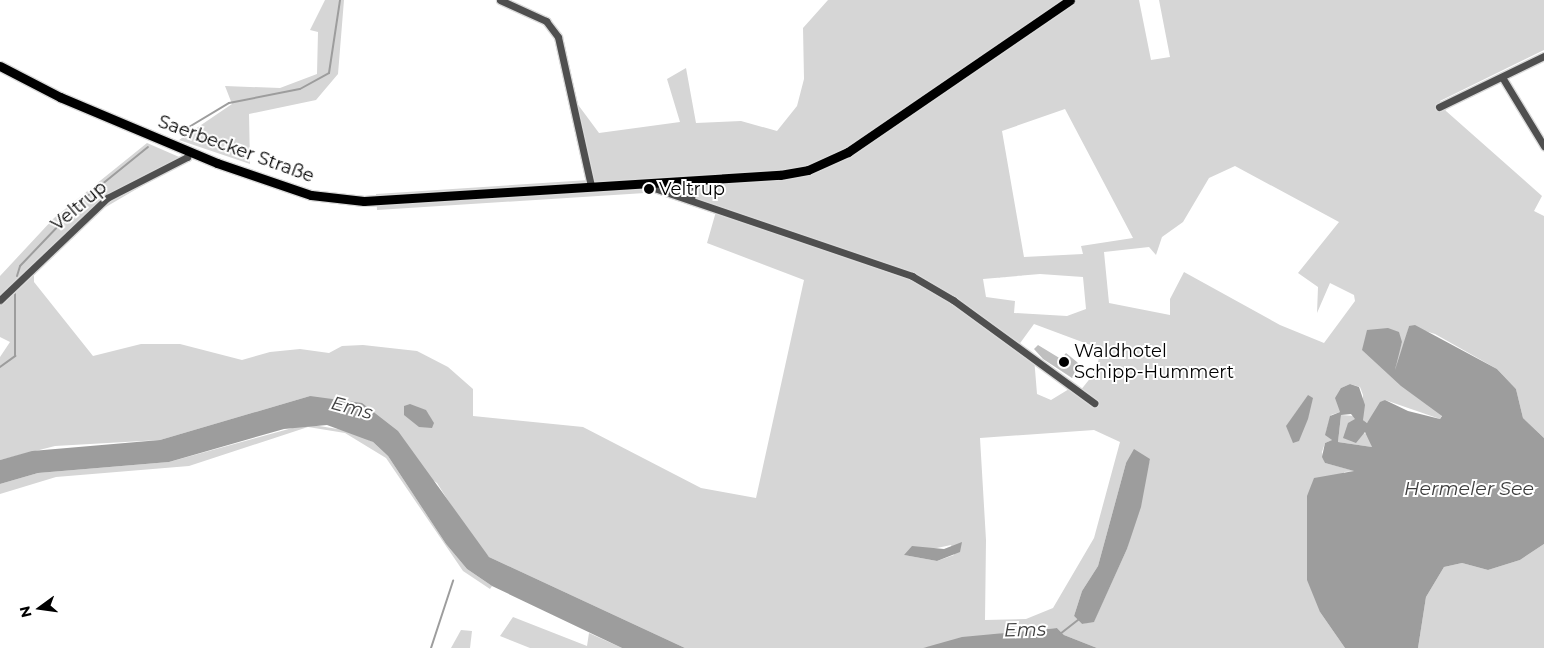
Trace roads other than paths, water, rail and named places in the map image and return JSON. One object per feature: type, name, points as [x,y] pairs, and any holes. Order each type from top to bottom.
[{"type":"main road","name":"Saerbecker Straße","points":[[0,66],[45,91],[189,152],[281,186],[349,201],[693,180],[795,173],[836,159],[1070,0]]},
{"type":"street","points":[[500,0],[546,22],[558,37],[591,186]]},
{"type":"street","points":[[1440,107],[1544,56]]},
{"type":"street","points":[[1502,77],[1544,146]]},
{"type":"street","name":"Veltrup","points":[[0,300],[101,203],[187,157],[189,152]]},
{"type":"street","points":[[691,200],[693,180]]},
{"type":"street","points":[[654,182],[654,188],[912,276],[953,300],[1094,403]]},
{"type":"water","name":"Hermeler See","points":[[1415,325],[1497,369],[1516,389],[1523,418],[1544,438],[1544,544],[1520,560],[1488,570],[1462,563],[1444,567],[1426,597],[1418,648],[1345,648],[1320,612],[1307,580],[1307,496],[1314,478],[1354,471],[1325,463],[1322,457],[1325,443],[1332,440],[1325,435],[1330,416],[1340,412],[1335,398],[1341,388],[1350,384],[1359,387],[1365,405],[1363,420],[1367,423],[1380,402],[1385,400],[1408,411],[1440,419],[1442,416],[1401,386],[1362,350],[1367,330],[1388,328],[1399,332],[1402,342],[1395,370],[1409,326]],"holes":[[[1351,414],[1355,419],[1348,423],[1343,438],[1356,443],[1365,432],[1372,447],[1338,442],[1341,415]]]},
{"type":"water","points":[[1308,395],[1313,398],[1308,419],[1299,441],[1293,443],[1286,426]]},
{"type":"water","name":"Ems","points":[[310,396],[362,403],[398,431],[489,557],[685,648],[622,648],[492,586],[467,569],[446,544],[388,456],[373,442],[327,425],[284,429],[169,462],[38,473],[0,484],[0,460],[32,451],[160,440]]},
{"type":"water","points":[[410,404],[426,410],[434,423],[432,428],[419,427],[404,415],[404,406]]},
{"type":"water","points":[[1134,449],[1150,459],[1141,507],[1127,549],[1094,622],[1082,624],[1074,616],[1082,591],[1098,566],[1126,463]]},
{"type":"water","points":[[962,542],[960,552],[937,561],[904,555],[912,546],[944,549]]},
{"type":"water","points":[[1057,628],[1064,635],[1097,648],[923,648],[962,637]]},
{"type":"waterway","points":[[179,133],[229,103],[300,89],[329,73],[340,0]]},
{"type":"waterway","points":[[17,276],[20,266],[85,198],[148,147]]},
{"type":"waterway","points":[[0,367],[15,356],[15,294]]},
{"type":"waterway","points":[[431,648],[453,581]]},
{"type":"waterway","points":[[1060,634],[1079,619]]},
{"type":"place","name":"Veltrup","points":[[649,189]]},
{"type":"place","name":"Waldhotel Schipp-Hummert","points":[[1064,362]]}]
